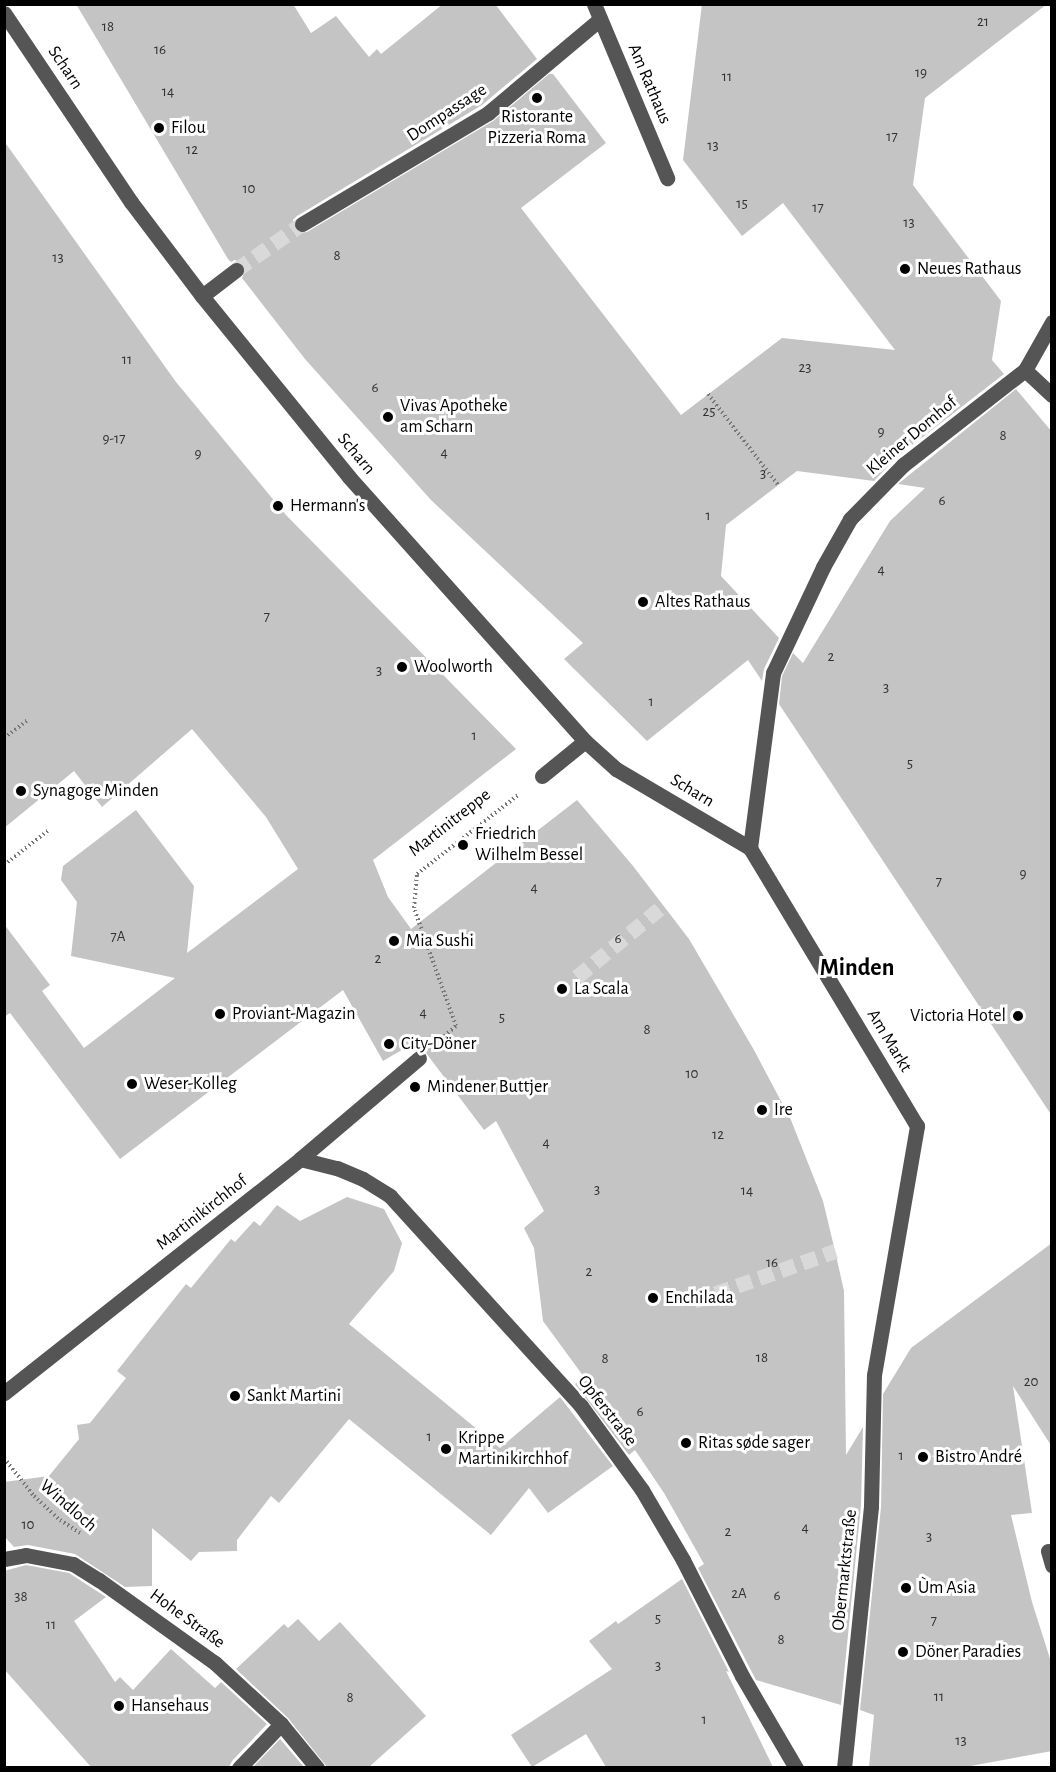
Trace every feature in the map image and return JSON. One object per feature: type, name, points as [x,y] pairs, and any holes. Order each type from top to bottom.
[{"type":"street","name":"Am Rathaus","points":[[597,12],[667,178]]},
{"type":"street","name":"Dompassage","points":[[302,224],[488,113],[597,12]]},
{"type":"street","name":"Scharn","points":[[4,13],[131,202],[202,296],[349,477],[585,741],[616,769],[750,848]]},
{"type":"street","points":[[202,296],[236,270]]},
{"type":"street","name":"Kleiner Domhof","points":[[750,848],[773,673],[823,567],[850,519],[903,465],[1025,370],[1052,322]]},
{"type":"street","points":[[1025,370],[1052,395]]},
{"type":"street","points":[[542,776],[585,741]]},
{"type":"street","name":"Am Markt","points":[[750,848],[917,1126],[874,1375]]},
{"type":"street","name":"Martinikirchhof","points":[[4,1393],[300,1159],[419,1058]]},
{"type":"street","name":"Opferstraße","points":[[300,1159],[337,1168],[363,1179],[390,1196],[581,1406],[654,1510],[683,1560],[742,1676],[796,1767]]},
{"type":"street","name":"Obermarktstraße","points":[[844,1767],[871,1506],[874,1375]]},
{"type":"street","name":"Hohe Straße","points":[[4,1559],[26,1556],[73,1564],[99,1580],[215,1663],[281,1724],[317,1767]]},
{"type":"street","points":[[239,1767],[281,1724]]},
{"type":"path","points":[[708,394],[778,485]]},
{"type":"path","points":[[4,738],[28,720]]},
{"type":"path","name":"Martinitreppe","points":[[419,1058],[456,1026],[414,908],[417,874],[542,776]]},
{"type":"path","points":[[4,865],[50,829]]},
{"type":"path","name":"Windloch","points":[[4,1458],[34,1496],[60,1520],[87,1537],[97,1555],[99,1580]]},
{"type":"building","points":[[76,4],[293,4],[311,33],[336,16],[369,57],[377,49],[381,54],[443,4],[495,4],[537,59],[482,105],[297,216],[293,220],[293,228],[298,233],[307,232],[493,121],[549,74],[553,74],[606,143],[521,208],[681,415],[782,338],[895,350],[783,203],[742,236],[683,160],[702,4],[1047,4],[925,98],[913,185],[1001,301],[992,360],[1004,374],[897,457],[874,481],[797,471],[726,525],[721,576],[779,638],[764,669],[762,681],[748,660],[647,741],[564,659],[583,643],[431,500],[305,359],[242,278],[246,269],[243,264],[235,260],[231,262],[228,259]]},
{"type":"building","points":[[4,141],[176,382],[286,515],[516,749],[373,860],[388,897],[411,929],[577,800],[633,866],[689,939],[754,1050],[791,1120],[823,1201],[835,1251],[844,1291],[846,1455],[863,1427],[861,1505],[841,1705],[756,1680],[698,1568],[704,1564],[664,1493],[635,1450],[629,1455],[575,1384],[584,1377],[543,1321],[534,1248],[524,1228],[544,1211],[496,1121],[484,1130],[417,1041],[383,1061],[343,990],[120,1159],[10,1013],[4,1017],[4,924],[50,985],[42,991],[84,1048],[175,978],[71,956],[77,902],[61,880],[63,866],[136,810],[194,886],[187,953],[298,869],[266,817],[192,729],[102,807],[74,771],[4,828]]},
{"type":"building","points":[[1016,389],[1052,432],[1052,1116],[779,704],[782,676],[793,653],[803,663],[890,521],[925,488],[898,484]]},
{"type":"building","name":"Sankt Martini","points":[[347,1197],[384,1209],[402,1243],[394,1271],[349,1324],[500,1448],[560,1397],[613,1466],[548,1513],[529,1488],[491,1535],[349,1419],[279,1503],[271,1496],[237,1540],[237,1551],[199,1552],[191,1561],[152,1528],[152,1586],[125,1587],[75,1554],[28,1545],[14,1547],[4,1536],[4,1482],[49,1476],[79,1439],[77,1425],[90,1423],[126,1378],[117,1371],[186,1284],[191,1288],[231,1239],[235,1242],[254,1221],[260,1226],[277,1205],[300,1221]]},
{"type":"building","points":[[1052,1243],[1052,1447],[1013,1386],[1032,1513],[1011,1515],[1032,1602],[1052,1665],[1052,1751],[965,1767],[869,1767],[874,1715],[860,1710],[881,1507],[883,1394],[911,1348]]},
{"type":"building","points":[[26,1565],[69,1573],[106,1597],[74,1621],[115,1682],[120,1677],[133,1690],[171,1649],[215,1688],[221,1682],[267,1724],[229,1767],[91,1767],[4,1669],[4,1571]]},
{"type":"building","points":[[682,1579],[773,1767],[606,1767],[586,1734],[532,1767],[511,1735],[612,1669],[589,1641],[616,1621],[618,1624]]},
{"type":"building","points":[[298,1619],[319,1641],[340,1622],[426,1716],[369,1767],[327,1767],[288,1718],[236,1669],[284,1624],[288,1628]]},
{"type":"building","points":[[280,1739],[304,1767],[253,1767]]},
{"type":"tunnel","points":[[236,270],[302,224]]},
{"type":"tunnel","points":[[577,977],[664,905]]},
{"type":"tunnel","points":[[694,1301],[835,1251]]},
{"type":"place","name":"Ristorante Pizzeria Roma","points":[[537,98]]},
{"type":"place","name":"Filou","points":[[159,128]]},
{"type":"place","name":"Neues Rathaus","points":[[905,269]]},
{"type":"place","name":"Vivas Apotheke am Scharn","points":[[388,417]]},
{"type":"place","name":"Hermann's","points":[[278,506]]},
{"type":"place","name":"Altes Rathaus","points":[[643,602]]},
{"type":"place","name":"Woolworth","points":[[402,667]]},
{"type":"place","name":"Synagoge Minden","points":[[21,791]]},
{"type":"place","name":"Friedrich Wilhelm Bessel","points":[[463,845]]},
{"type":"place","name":"Mia Sushi","points":[[394,941]]},
{"type":"place","name":"La Scala","points":[[562,989]]},
{"type":"place","name":"Proviant-Magazin","points":[[220,1014]]},
{"type":"place","name":"Victoria Hotel","points":[[1018,1016]]},
{"type":"place","name":"City-Döner","points":[[389,1044]]},
{"type":"place","name":"Weser-Kolleg","points":[[132,1084]]},
{"type":"place","name":"Mindener Buttjer","points":[[415,1087]]},
{"type":"place","name":"Ire","points":[[762,1110]]},
{"type":"place","name":"Enchilada","points":[[653,1298]]},
{"type":"place","name":"Sankt Martini","points":[[235,1396]]},
{"type":"place","name":"Ritas søde sager","points":[[686,1443]]},
{"type":"place","name":"Krippe Martinikirchhof","points":[[446,1449]]},
{"type":"place","name":"Bistro André","points":[[923,1457]]},
{"type":"place","name":"Ùm Asia","points":[[906,1588]]},
{"type":"place","name":"Döner Paradies","points":[[903,1652]]},
{"type":"place","name":"Hansehaus","points":[[119,1706]]},
{"type":"district","name":"Minden","points":[[857,969]]}]
